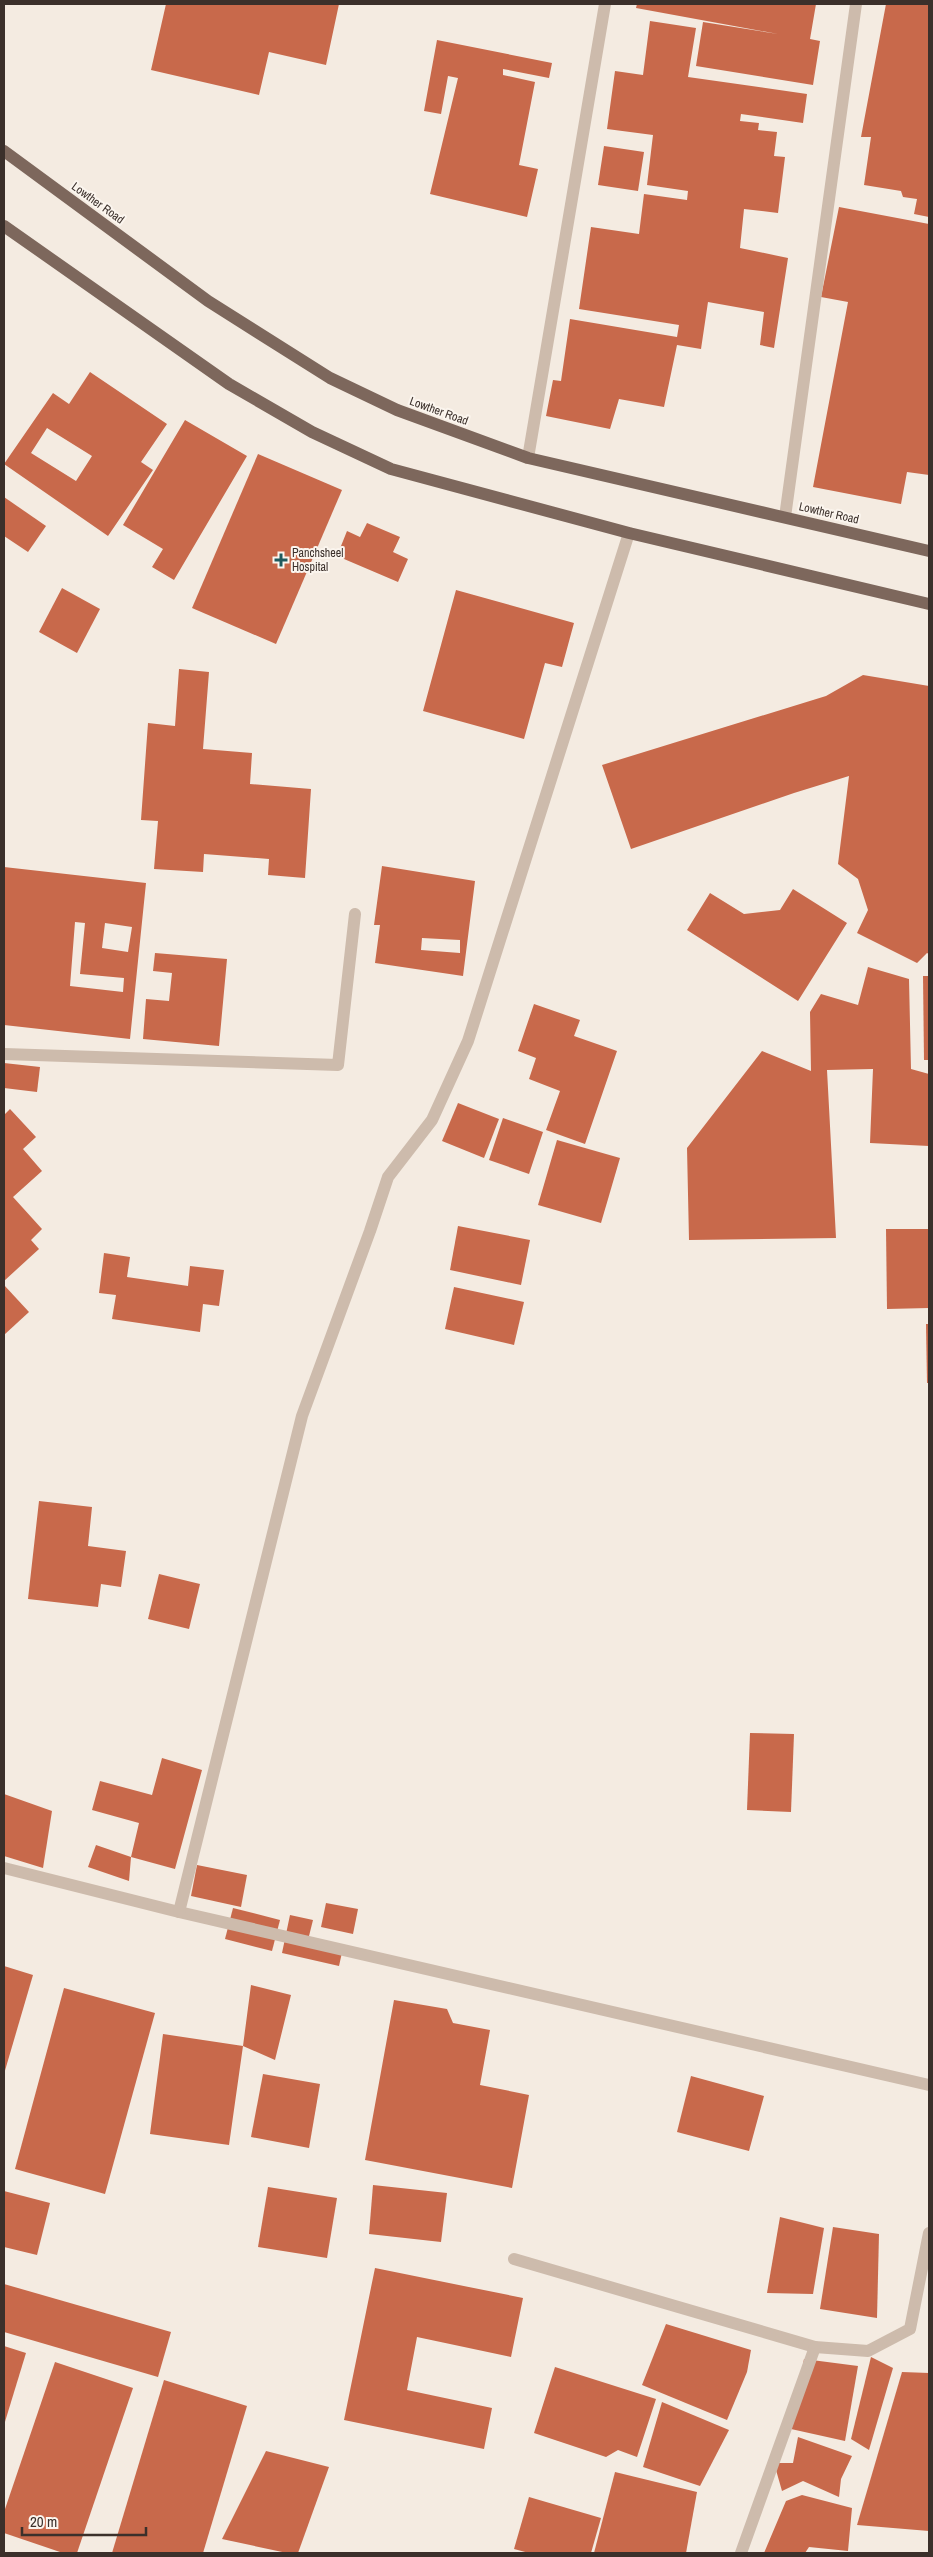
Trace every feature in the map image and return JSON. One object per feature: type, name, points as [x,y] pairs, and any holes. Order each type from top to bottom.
[{"type":"main road","name":"Lowther Road","points":[[4,151],[208,301],[330,378],[397,410],[528,458],[785,516],[929,551]]},
{"type":"main road","points":[[4,226],[229,384],[312,432],[391,469],[630,533],[929,604]]},
{"type":"street","points":[[528,458],[606,4]]},
{"type":"street","points":[[785,516],[856,4]]},
{"type":"street","points":[[179,1912],[302,1416],[388,1177],[432,1120],[468,1041],[630,533]]},
{"type":"street","points":[[4,1054],[338,1065],[355,914]]},
{"type":"street","points":[[4,1868],[179,1912],[929,2085]]},
{"type":"street","points":[[514,2259],[815,2347],[868,2351],[910,2329],[929,2232]]},
{"type":"street","points":[[741,2553],[815,2347]]},
{"type":"building","points":[[166,4],[339,4],[326,65],[269,52],[259,95],[151,70]]},
{"type":"building","points":[[637,4],[816,4],[810,39],[820,41],[813,85],[696,66],[703,22],[778,34],[636,8]]},
{"type":"building","points":[[886,4],[929,4],[929,217],[914,214],[917,199],[903,197],[901,191],[864,185],[871,137],[861,137]]},
{"type":"building","points":[[650,21],[696,28],[688,77],[807,94],[803,123],[741,114],[740,121],[759,123],[758,130],[777,132],[774,156],[785,157],[778,213],[744,209],[740,248],[788,258],[774,348],[760,345],[764,312],[708,302],[701,349],[677,345],[664,407],[619,399],[610,429],[546,416],[553,380],[561,381],[570,319],[677,337],[679,325],[579,309],[591,227],[639,234],[644,194],[687,200],[688,191],[647,185],[653,135],[607,129],[615,71],[643,75]]},
{"type":"building","points":[[437,40],[552,63],[549,78],[503,69],[503,75],[535,82],[519,165],[538,169],[527,217],[430,194],[458,78],[448,76],[441,114],[424,111]]},
{"type":"building","points":[[604,146],[644,152],[638,191],[598,185]]},
{"type":"building","points":[[839,207],[929,224],[929,475],[907,472],[901,504],[813,487],[848,302],[821,297]]},
{"type":"building","points":[[90,372],[167,424],[141,462],[153,470],[108,536],[4,464],[53,393],[69,404]],"holes":[[[47,428],[92,456],[76,481],[31,453]]]},
{"type":"building","points":[[185,420],[247,456],[174,580],[152,567],[163,549],[123,525]]},
{"type":"building","points":[[258,454],[342,490],[276,644],[192,608]]},
{"type":"building","points":[[4,497],[46,526],[28,552],[4,536]]},
{"type":"building","points":[[367,523],[400,537],[393,552],[408,559],[398,582],[337,556],[347,531],[360,537]]},
{"type":"building","points":[[62,588],[100,609],[77,653],[39,632]]},
{"type":"building","points":[[456,590],[574,623],[562,667],[545,663],[524,739],[423,711]]},
{"type":"building","points":[[179,669],[209,672],[203,749],[252,753],[250,784],[311,789],[305,878],[268,875],[269,859],[204,854],[203,872],[154,869],[158,821],[141,820],[148,723],[175,726]]},
{"type":"building","points":[[863,675],[929,686],[929,954],[927,953],[917,963],[857,933],[868,910],[858,879],[838,864],[849,776],[631,849],[602,765],[826,696]]},
{"type":"building","points":[[382,866],[475,881],[463,976],[375,963],[380,925],[374,925]],"holes":[[[422,938],[460,940],[460,953],[421,950]]]},
{"type":"building","points":[[4,867],[146,883],[130,1039],[4,1025]],"holes":[[[75,922],[85,923],[80,974],[124,978],[123,992],[70,986]],[[105,923],[132,927],[128,952],[102,948]]]},
{"type":"building","points":[[793,889],[847,923],[798,1001],[687,930],[710,893],[744,914],[780,910]]},
{"type":"building","points":[[155,953],[227,959],[219,1046],[143,1039],[146,999],[169,1001],[172,973],[153,971]]},
{"type":"building","points":[[868,967],[909,979],[911,1069],[929,1074],[929,1146],[870,1143],[873,1069],[827,1070],[836,1238],[689,1240],[687,1148],[762,1051],[811,1071],[810,1012],[821,994],[858,1005]]},
{"type":"building","points":[[923,976],[929,976],[929,1060],[924,1060]]},
{"type":"building","points":[[534,1004],[580,1020],[574,1036],[617,1051],[585,1144],[546,1130],[560,1091],[529,1079],[536,1058],[518,1051]]},
{"type":"building","points":[[4,1063],[40,1067],[37,1092],[4,1088]]},
{"type":"building","points":[[458,1103],[499,1119],[484,1158],[442,1141]]},
{"type":"building","points":[[10,1109],[36,1137],[23,1149],[42,1171],[13,1197],[42,1229],[31,1240],[39,1249],[4,1281],[4,1115]]},
{"type":"building","points":[[503,1118],[543,1132],[529,1174],[489,1160]]},
{"type":"building","points":[[557,1140],[620,1158],[601,1223],[538,1205]]},
{"type":"building","points":[[458,1226],[530,1240],[521,1285],[450,1270]]},
{"type":"building","points":[[886,1229],[929,1229],[929,1308],[887,1309]]},
{"type":"building","points":[[104,1253],[130,1257],[127,1277],[188,1286],[190,1266],[224,1270],[219,1306],[203,1304],[200,1332],[112,1319],[116,1295],[99,1293]]},
{"type":"building","points":[[4,1285],[29,1312],[4,1335]]},
{"type":"building","points":[[454,1287],[524,1302],[514,1345],[445,1329]]},
{"type":"building","points":[[926,1324],[929,1324],[929,1383],[927,1383]]},
{"type":"building","points":[[39,1501],[92,1507],[88,1546],[126,1551],[121,1587],[101,1584],[98,1607],[28,1599]]},
{"type":"building","points":[[159,1574],[200,1584],[189,1629],[148,1619]]},
{"type":"building","points":[[750,1733],[794,1734],[791,1812],[747,1810]]},
{"type":"building","points":[[162,1758],[202,1770],[175,1869],[131,1857],[139,1823],[92,1810],[100,1781],[152,1795]]},
{"type":"building","points":[[4,1794],[52,1811],[43,1868],[4,1856]]},
{"type":"building","points":[[96,1845],[131,1857],[129,1881],[88,1867]]},
{"type":"building","points":[[197,1865],[247,1875],[241,1907],[191,1896]]},
{"type":"building","points":[[326,1903],[358,1909],[353,1934],[321,1927]]},
{"type":"building","points":[[233,1908],[280,1920],[272,1951],[225,1939]]},
{"type":"building","points":[[290,1915],[313,1920],[308,1940],[343,1948],[339,1966],[282,1953]]},
{"type":"building","points":[[4,1966],[33,1975],[4,2074]]},
{"type":"building","points":[[251,1985],[291,1995],[275,2060],[243,2046]]},
{"type":"building","points":[[64,1988],[155,2013],[105,2194],[15,2169]]},
{"type":"building","points":[[394,2000],[447,2009],[453,2023],[490,2030],[480,2085],[529,2095],[512,2188],[365,2160]]},
{"type":"building","points":[[163,2034],[243,2046],[229,2145],[150,2134]]},
{"type":"building","points":[[263,2074],[320,2084],[309,2148],[251,2137]]},
{"type":"building","points":[[691,2076],[764,2096],[749,2151],[677,2132]]},
{"type":"building","points":[[373,2185],[447,2193],[441,2242],[369,2234]]},
{"type":"building","points":[[268,2187],[337,2198],[327,2258],[258,2247]]},
{"type":"building","points":[[4,2191],[50,2203],[37,2255],[4,2247]]},
{"type":"building","points":[[780,2217],[824,2228],[813,2294],[767,2293]]},
{"type":"building","points":[[833,2227],[879,2234],[877,2318],[820,2309]]},
{"type":"building","points":[[375,2268],[523,2298],[511,2357],[417,2337],[407,2390],[492,2408],[484,2449],[344,2420]]},
{"type":"building","points":[[4,2284],[171,2332],[158,2377],[4,2332]]},
{"type":"building","points":[[666,2324],[751,2350],[747,2372],[727,2420],[642,2385]]},
{"type":"building","points":[[4,2346],[26,2353],[4,2425]]},
{"type":"building","points":[[871,2357],[893,2368],[869,2450],[851,2439]]},
{"type":"building","points":[[804,2359],[858,2366],[845,2441],[791,2429]]},
{"type":"building","points":[[55,2362],[133,2388],[77,2553],[63,2553],[4,2533],[4,2512]]},
{"type":"building","points":[[555,2367],[656,2399],[637,2457],[618,2450],[606,2457],[534,2433]]},
{"type":"building","points":[[902,2372],[929,2373],[929,2531],[857,2525]]},
{"type":"building","points":[[164,2380],[247,2406],[203,2553],[112,2553]]},
{"type":"building","points":[[662,2402],[729,2430],[700,2486],[643,2467]]},
{"type":"building","points":[[798,2437],[852,2456],[841,2479],[839,2497],[803,2481],[782,2491],[774,2463],[793,2463]]},
{"type":"building","points":[[266,2451],[329,2467],[298,2553],[287,2553],[222,2539]]},
{"type":"building","points":[[615,2472],[697,2492],[686,2553],[594,2553]]},
{"type":"building","points":[[802,2495],[852,2508],[848,2551],[809,2547],[805,2553],[764,2553],[786,2501]]},
{"type":"building","points":[[529,2497],[601,2518],[591,2553],[529,2553],[514,2549]]},
{"type":"place","name":"Panchsheel Hospital","points":[[281,560]]}]
